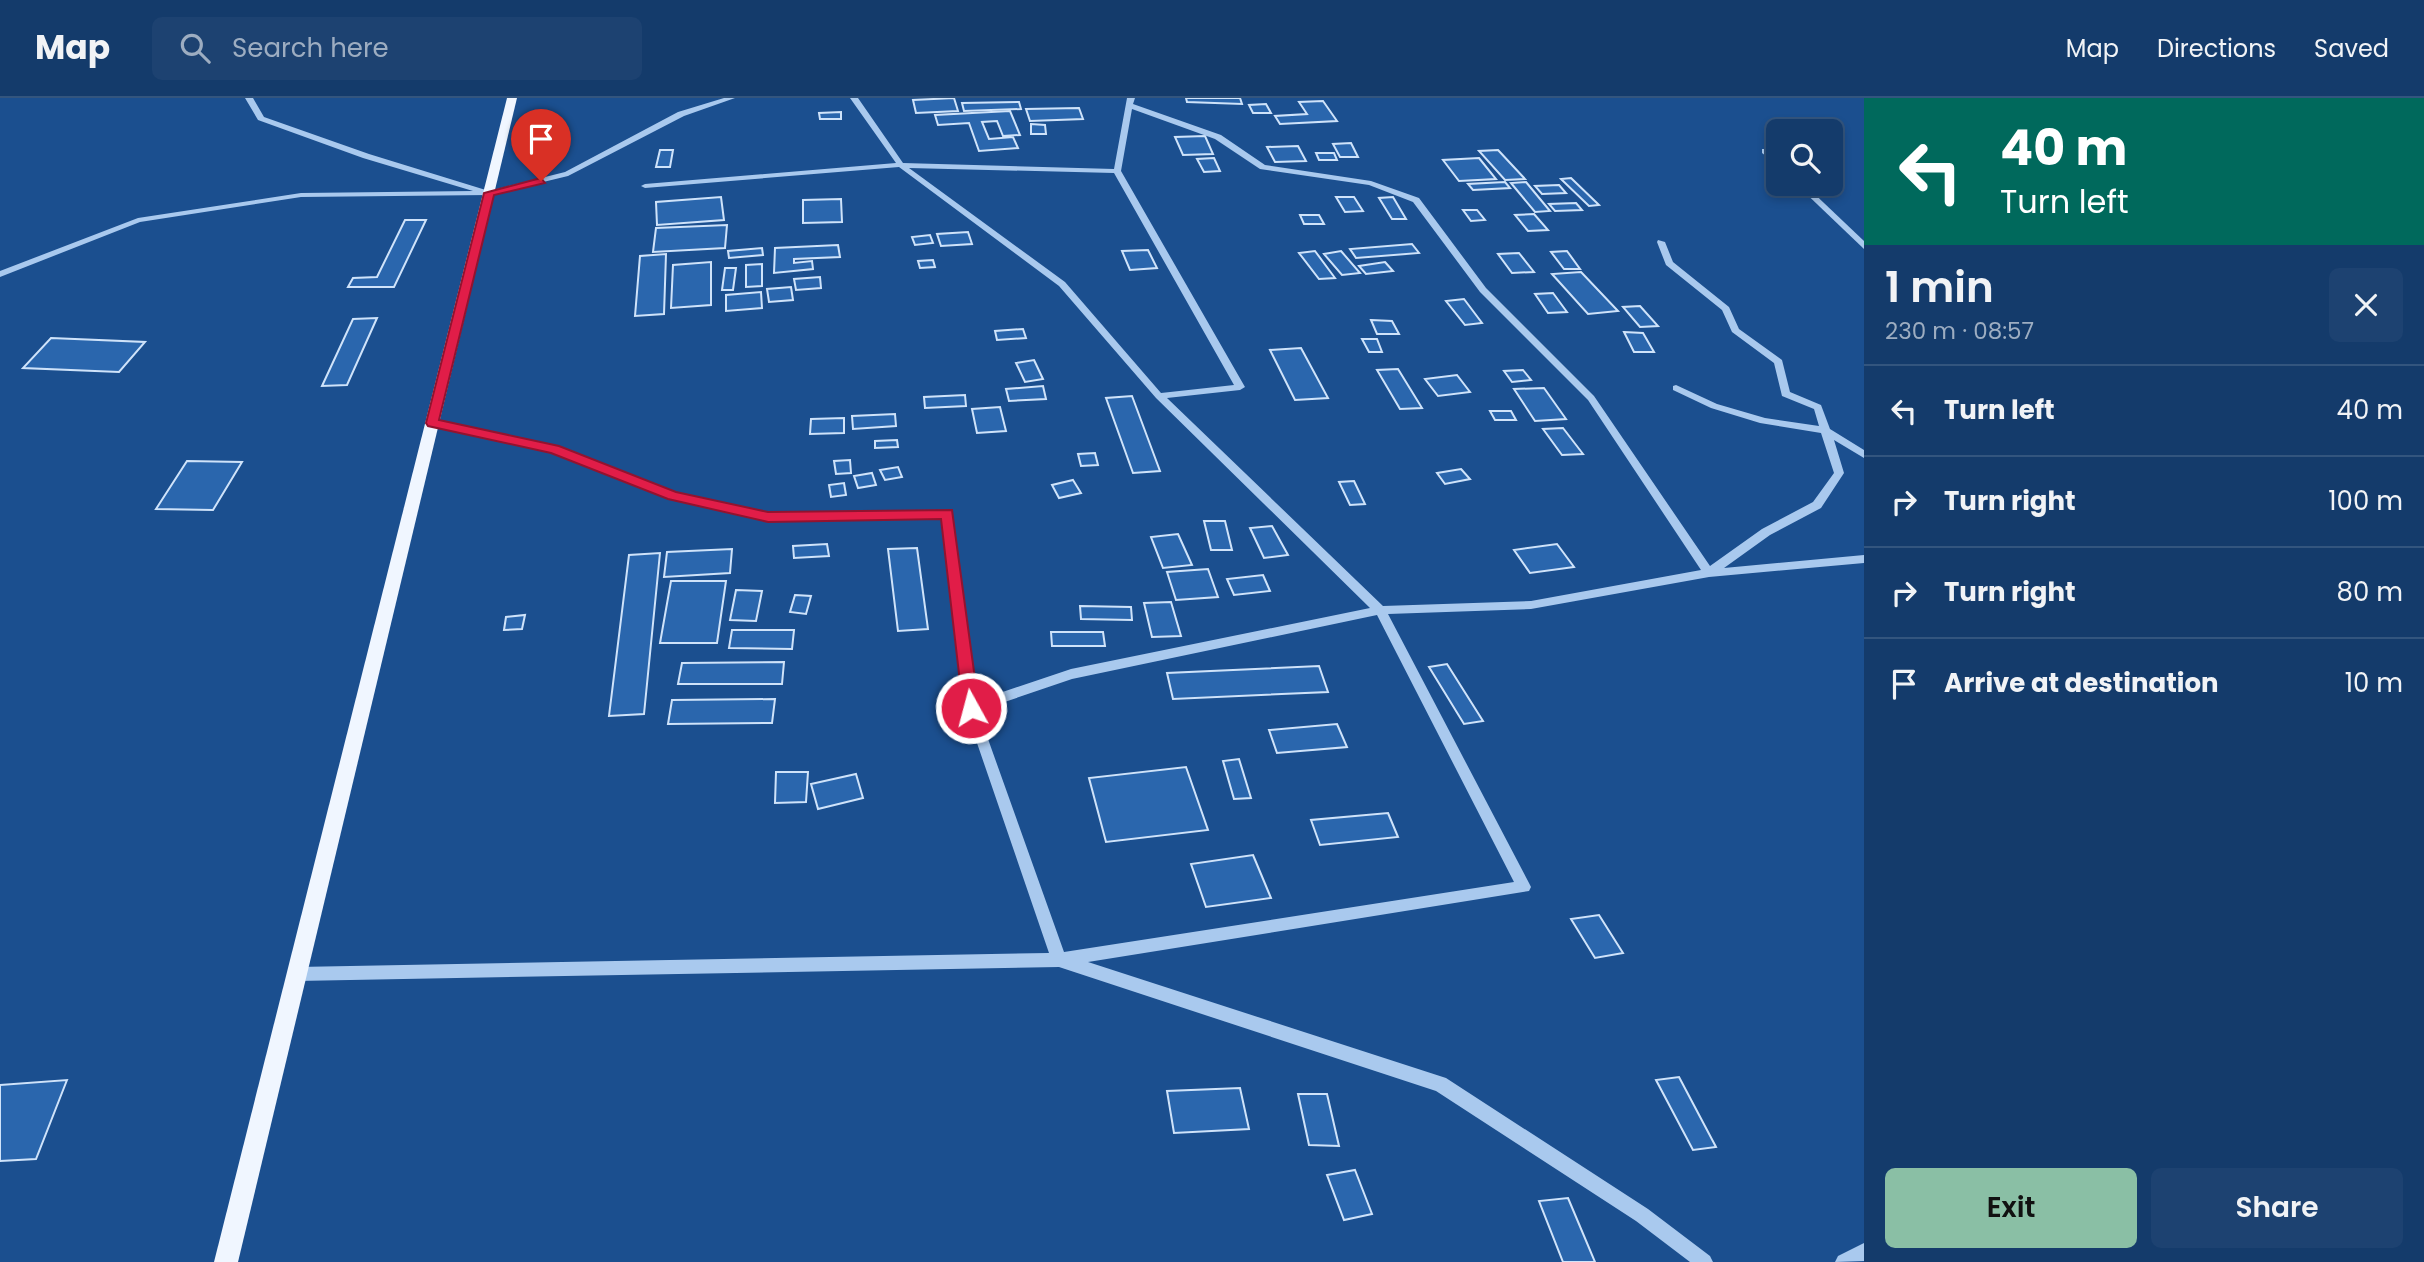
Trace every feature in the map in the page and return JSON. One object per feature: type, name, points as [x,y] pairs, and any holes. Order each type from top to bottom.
[{"type":"main road","points":[[226,1262],[512,98]]},
{"type":"street","points":[[249,98],[261,118],[366,156],[489,193]]},
{"type":"street","points":[[0,274],[138,220],[301,195],[489,193],[568,174],[681,114],[731,98]]},
{"type":"street","points":[[297,974],[1059,960],[1524,887],[1380,610],[1159,396],[1062,285],[901,165],[854,98]]},
{"type":"street","points":[[1159,396],[1240,387],[1117,172],[1131,102],[1218,137],[1264,167],[1371,183],[1416,200],[1483,290],[1591,398],[1709,573]]},
{"type":"street","points":[[645,186],[901,165],[1117,172]]},
{"type":"street","points":[[1812,196],[1864,246]]},
{"type":"street","points":[[1661,242],[1669,263],[1726,309],[1735,330],[1779,362],[1785,394],[1818,407],[1839,472],[1817,505],[1766,533],[1709,573]]},
{"type":"street","points":[[1676,388],[1714,407],[1764,421],[1825,430],[1864,455]]},
{"type":"street","points":[[432,423],[555,449],[673,496],[768,517],[947,514],[971,708],[1059,960]]},
{"type":"street","points":[[971,708],[1071,674],[1380,610],[1531,605],[1709,573],[1864,559]]},
{"type":"street","points":[[1059,960],[1440,1084],[1642,1215],[1704,1262]]},
{"type":"street","points":[[1844,1262],[1864,1252]]},
{"type":"building","points":[[954,98],[958,111],[916,113],[913,100]]},
{"type":"building","points":[[1186,98],[1240,98],[1242,104],[1187,102]]},
{"type":"building","points":[[1323,101],[1337,121],[1280,124],[1275,116],[1307,114],[1299,102]]},
{"type":"building","points":[[1019,102],[1021,109],[964,111],[962,103]]},
{"type":"building","points":[[1266,104],[1271,113],[1253,113],[1249,105]]},
{"type":"building","points":[[1079,108],[1083,119],[1030,121],[1026,109]]},
{"type":"building","points":[[1010,111],[1020,135],[1003,136],[997,121],[982,122],[989,139],[1013,137],[1018,148],[979,151],[969,123],[938,125],[935,115]]},
{"type":"building","points":[[841,112],[841,119],[820,119],[819,113]]},
{"type":"building","points":[[1031,124],[1045,125],[1046,134],[1031,134]]},
{"type":"building","points":[[1205,136],[1213,154],[1183,155],[1175,137]]},
{"type":"building","points":[[1351,143],[1358,157],[1340,157],[1333,144]]},
{"type":"building","points":[[1298,146],[1306,161],[1275,162],[1267,147]]},
{"type":"building","points":[[660,150],[673,150],[670,167],[656,167]]},
{"type":"building","points":[[1498,150],[1525,179],[1505,180],[1479,151]]},
{"type":"building","points":[[1316,153],[1334,153],[1337,160],[1319,160]]},
{"type":"building","points":[[1214,158],[1220,171],[1204,172],[1197,159]]},
{"type":"building","points":[[1479,158],[1496,179],[1459,181],[1443,160]]},
{"type":"building","points":[[1571,178],[1599,205],[1589,206],[1561,179]]},
{"type":"building","points":[[1505,182],[1510,188],[1473,190],[1468,184]]},
{"type":"building","points":[[1526,182],[1550,211],[1535,212],[1511,183]]},
{"type":"building","points":[[1559,185],[1566,193],[1542,194],[1535,186]]},
{"type":"building","points":[[721,197],[724,220],[657,225],[656,202]]},
{"type":"building","points":[[1336,197],[1354,197],[1363,211],[1345,212]]},
{"type":"building","points":[[1393,197],[1406,219],[1392,219],[1379,198]]},
{"type":"building","points":[[841,199],[842,222],[803,223],[803,200]]},
{"type":"building","points":[[1576,203],[1582,210],[1555,211],[1549,204]]},
{"type":"building","points":[[1463,210],[1477,210],[1485,220],[1471,221]]},
{"type":"building","points":[[1534,214],[1548,230],[1528,231],[1515,215]]},
{"type":"building","points":[[1300,215],[1319,215],[1324,224],[1304,224]]},
{"type":"building","points":[[405,220],[426,220],[394,287],[348,287],[353,278],[377,277]]},
{"type":"building","points":[[727,225],[725,248],[653,252],[656,228]]},
{"type":"building","points":[[968,232],[972,244],[941,246],[937,234]]},
{"type":"building","points":[[930,235],[933,243],[915,245],[912,237]]},
{"type":"building","points":[[1412,244],[1419,253],[1356,258],[1350,249]]},
{"type":"building","points":[[838,245],[840,257],[794,259],[794,263],[812,261],[813,269],[774,273],[775,248]]},
{"type":"building","points":[[762,248],[763,255],[729,258],[728,251]]},
{"type":"building","points":[[1148,250],[1157,268],[1130,270],[1122,251]]},
{"type":"building","points":[[1315,251],[1335,278],[1319,279],[1299,253]]},
{"type":"building","points":[[1341,251],[1360,273],[1342,275],[1324,254]]},
{"type":"building","points":[[1567,251],[1580,269],[1564,269],[1551,252]]},
{"type":"building","points":[[1519,253],[1534,272],[1512,273],[1498,254]]},
{"type":"building","points":[[666,254],[664,314],[635,316],[640,256]]},
{"type":"building","points":[[933,260],[935,267],[920,268],[918,261]]},
{"type":"building","points":[[711,262],[711,305],[671,308],[673,265]]},
{"type":"building","points":[[1385,262],[1393,271],[1366,274],[1359,266]]},
{"type":"building","points":[[762,264],[762,286],[746,287],[746,265]]},
{"type":"building","points":[[725,268],[736,268],[733,290],[722,290]]},
{"type":"building","points":[[1581,272],[1618,311],[1588,314],[1552,274]]},
{"type":"building","points":[[820,277],[821,288],[796,290],[794,279]]},
{"type":"building","points":[[791,287],[793,300],[769,302],[767,289]]},
{"type":"building","points":[[761,292],[762,308],[726,311],[726,295]]},
{"type":"building","points":[[1553,293],[1567,312],[1548,313],[1535,294]]},
{"type":"building","points":[[1464,299],[1482,323],[1465,325],[1446,301]]},
{"type":"building","points":[[1640,306],[1658,326],[1640,327],[1623,307]]},
{"type":"building","points":[[377,318],[347,385],[322,386],[353,319]]},
{"type":"building","points":[[1371,320],[1392,321],[1399,334],[1377,334]]},
{"type":"building","points":[[1023,329],[1026,338],[997,340],[995,331]]},
{"type":"building","points":[[1624,332],[1643,333],[1654,352],[1634,352]]},
{"type":"building","points":[[51,338],[145,342],[119,372],[23,368]]},
{"type":"building","points":[[1362,339],[1377,339],[1382,352],[1369,352]]},
{"type":"building","points":[[1301,348],[1328,398],[1295,400],[1270,350]]},
{"type":"building","points":[[1034,360],[1043,379],[1025,382],[1016,363]]},
{"type":"building","points":[[1398,369],[1422,408],[1400,409],[1377,370]]},
{"type":"building","points":[[1523,370],[1531,380],[1512,382],[1504,371]]},
{"type":"building","points":[[1457,375],[1470,392],[1438,396],[1425,379]]},
{"type":"building","points":[[1043,386],[1046,399],[1009,401],[1006,389]]},
{"type":"building","points":[[1544,388],[1566,419],[1535,421],[1514,389]]},
{"type":"building","points":[[965,395],[966,406],[925,408],[924,397]]},
{"type":"building","points":[[1132,396],[1160,471],[1133,473],[1106,398]]},
{"type":"building","points":[[1000,407],[1006,431],[977,433],[972,409]]},
{"type":"building","points":[[1490,411],[1511,411],[1516,420],[1495,420]]},
{"type":"building","points":[[895,414],[896,426],[853,429],[852,416]]},
{"type":"building","points":[[844,418],[844,433],[810,434],[811,419]]},
{"type":"building","points":[[1563,428],[1583,454],[1562,455],[1543,429]]},
{"type":"building","points":[[897,440],[898,447],[875,448],[875,441]]},
{"type":"building","points":[[1095,453],[1098,465],[1081,466],[1078,454]]},
{"type":"building","points":[[850,460],[851,473],[836,474],[834,461]]},
{"type":"building","points":[[187,461],[242,462],[213,510],[156,509]]},
{"type":"building","points":[[898,467],[902,477],[885,480],[880,470]]},
{"type":"building","points":[[1461,469],[1470,479],[1445,484],[1437,473]]},
{"type":"building","points":[[872,473],[876,485],[858,488],[854,476]]},
{"type":"building","points":[[1073,480],[1081,493],[1059,498],[1052,485]]},
{"type":"building","points":[[1354,481],[1365,504],[1350,505],[1339,482]]},
{"type":"building","points":[[844,483],[846,495],[831,497],[829,485]]},
{"type":"building","points":[[1204,521],[1225,521],[1232,550],[1211,550]]},
{"type":"building","points":[[1272,526],[1288,555],[1264,558],[1250,528]]},
{"type":"building","points":[[1178,534],[1192,565],[1163,568],[1151,537]]},
{"type":"building","points":[[827,544],[829,556],[794,558],[793,546]]},
{"type":"building","points":[[1557,544],[1574,567],[1530,573],[1514,550]]},
{"type":"building","points":[[917,548],[928,629],[898,631],[888,549]]},
{"type":"building","points":[[732,549],[730,573],[664,577],[667,552]]},
{"type":"building","points":[[660,553],[644,714],[609,716],[629,555]]},
{"type":"building","points":[[1208,569],[1218,597],[1176,600],[1167,572]]},
{"type":"building","points":[[1263,575],[1270,591],[1234,595],[1227,579]]},
{"type":"building","points":[[671,581],[726,581],[717,643],[660,643]]},
{"type":"building","points":[[736,590],[762,591],[756,621],[730,620]]},
{"type":"building","points":[[795,595],[811,596],[806,614],[790,612]]},
{"type":"building","points":[[1171,602],[1181,636],[1152,637],[1144,603]]},
{"type":"building","points":[[1080,606],[1131,607],[1132,620],[1081,619]]},
{"type":"building","points":[[525,615],[522,629],[504,630],[506,617]]},
{"type":"building","points":[[732,630],[794,630],[792,649],[729,648]]},
{"type":"building","points":[[1051,632],[1103,632],[1105,646],[1052,646]]},
{"type":"building","points":[[784,662],[782,684],[678,684],[682,663]]},
{"type":"building","points":[[1447,664],[1483,721],[1464,724],[1429,667]]},
{"type":"building","points":[[1319,666],[1328,692],[1173,699],[1167,673]]},
{"type":"building","points":[[775,699],[772,723],[668,724],[672,700]]},
{"type":"building","points":[[1337,724],[1347,747],[1277,753],[1269,730]]},
{"type":"building","points":[[1239,759],[1251,798],[1234,799],[1223,761]]},
{"type":"building","points":[[1186,767],[1208,830],[1106,842],[1089,778]]},
{"type":"building","points":[[776,772],[808,772],[806,802],[775,803]]},
{"type":"building","points":[[856,774],[863,798],[818,809],[811,784]]},
{"type":"building","points":[[1388,813],[1398,837],[1320,845],[1311,820]]},
{"type":"building","points":[[1253,855],[1271,898],[1206,907],[1191,864]]},
{"type":"building","points":[[1599,915],[1623,953],[1595,958],[1571,919]]},
{"type":"building","points":[[1679,1077],[1716,1147],[1693,1150],[1656,1080]]},
{"type":"building","points":[[67,1080],[36,1159],[0,1161],[0,1085]]},
{"type":"building","points":[[1240,1088],[1249,1129],[1174,1133],[1167,1091]]},
{"type":"building","points":[[1298,1094],[1327,1094],[1339,1146],[1309,1145]]},
{"type":"building","points":[[1355,1170],[1372,1214],[1344,1220],[1327,1175]]},
{"type":"building","points":[[1568,1198],[1595,1262],[1563,1262],[1539,1201]]},
{"type":"route","points":[[541,181],[489,193],[432,423],[555,449],[673,496],[768,517],[947,514],[971,708]]}]
